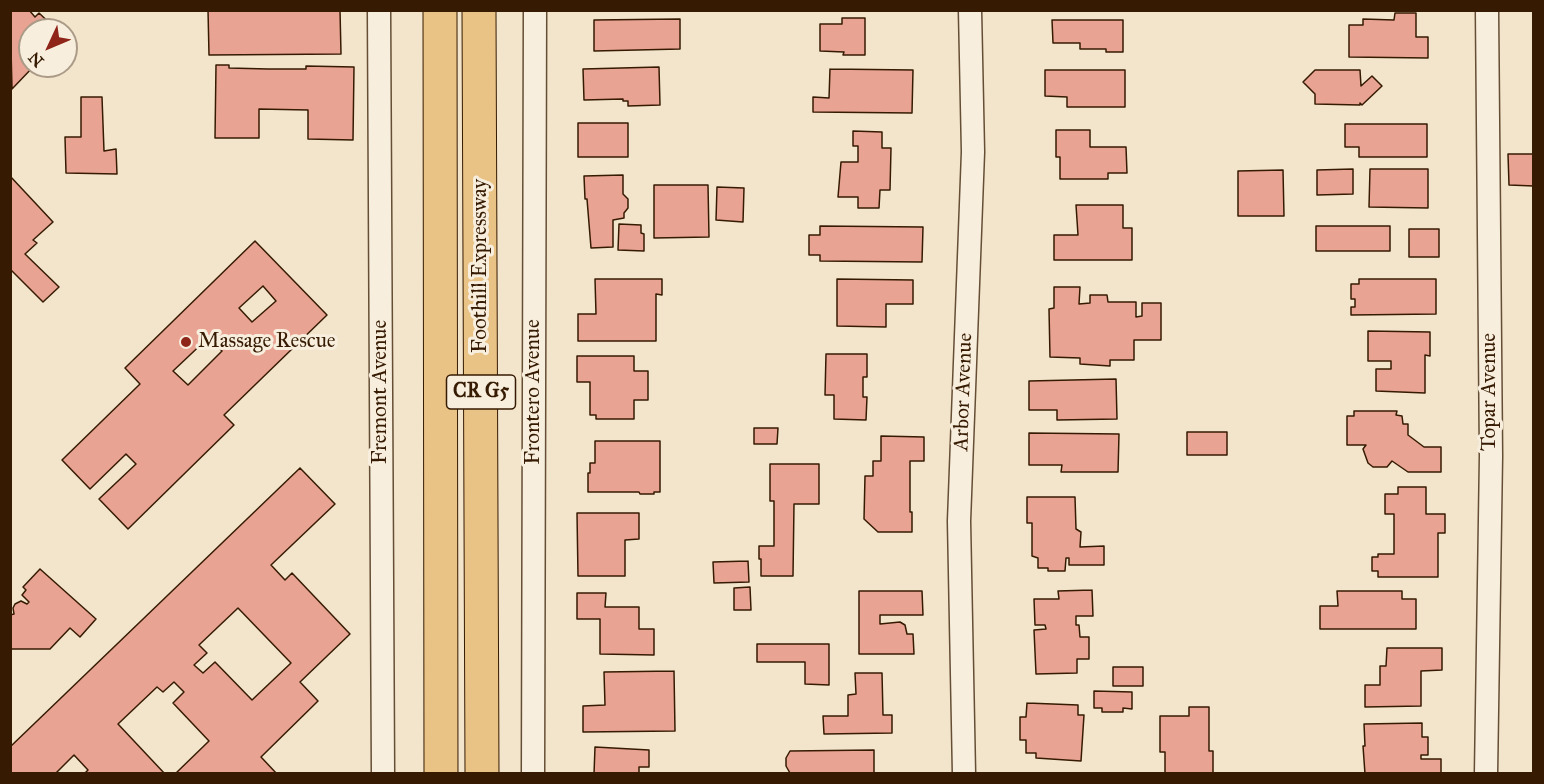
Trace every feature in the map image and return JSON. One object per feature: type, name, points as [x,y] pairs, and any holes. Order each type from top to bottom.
[{"type":"highway","name":"Foothill Expressway","points":[[440,10],[441,774]]},
{"type":"highway","name":"Foothill Expressway","points":[[479,10],[482,774]]},
{"type":"street","name":"Fremont Avenue","points":[[379,10],[383,774]]},
{"type":"street","name":"Frontero Avenue","points":[[533,774],[535,10]]},
{"type":"street","name":"Arbor Avenue","points":[[964,774],[959,521],[973,152],[970,10]]},
{"type":"street","name":"Topar Avenue","points":[[1486,774],[1491,456],[1487,10]]},
{"type":"building","points":[[10,10],[29,10],[35,17],[39,13],[44,18],[18,18],[18,78],[23,78],[12,89]]},
{"type":"building","points":[[208,10],[340,10],[341,54],[209,55]]},
{"type":"building","points":[[1395,13],[1416,13],[1416,37],[1428,37],[1428,58],[1349,57],[1349,25],[1363,25],[1363,19],[1394,20]]},
{"type":"building","points":[[842,18],[865,18],[865,55],[843,55],[844,52],[820,51],[820,24],[842,24]]},
{"type":"building","points":[[680,19],[680,49],[594,51],[594,20]]},
{"type":"building","points":[[1052,20],[1123,20],[1123,52],[1106,52],[1106,49],[1080,49],[1080,43],[1053,43]]},
{"type":"building","points":[[216,65],[229,65],[229,68],[268,69],[306,69],[306,66],[354,67],[353,140],[308,139],[308,110],[259,109],[259,138],[215,138]]},
{"type":"building","points":[[659,67],[660,105],[628,106],[628,101],[623,101],[623,99],[584,100],[583,69]]},
{"type":"building","points":[[830,69],[913,70],[912,113],[813,112],[813,97],[829,98]]},
{"type":"building","points":[[1045,70],[1125,70],[1125,107],[1067,107],[1067,97],[1045,96]]},
{"type":"building","points":[[1315,70],[1360,70],[1361,86],[1372,76],[1382,86],[1362,105],[1360,103],[1360,105],[1315,104],[1315,94],[1303,82]]},
{"type":"building","points":[[81,97],[102,97],[104,151],[116,149],[117,174],[66,173],[65,137],[81,137]]},
{"type":"building","points":[[578,123],[628,123],[628,157],[578,157]]},
{"type":"building","points":[[1345,124],[1427,124],[1427,157],[1359,157],[1359,147],[1345,147]]},
{"type":"building","points":[[1056,130],[1090,130],[1090,147],[1126,147],[1127,173],[1108,173],[1108,179],[1060,179],[1060,157],[1056,157]]},
{"type":"building","points":[[853,131],[882,132],[882,148],[891,148],[890,190],[880,190],[879,208],[858,208],[858,197],[838,197],[841,162],[858,162],[858,146],[853,146]]},
{"type":"building","points":[[1508,154],[1534,154],[1534,186],[1509,185]]},
{"type":"building","points":[[1353,169],[1353,194],[1317,195],[1317,170]]},
{"type":"building","points":[[1370,169],[1428,169],[1428,208],[1369,207]]},
{"type":"building","points":[[1283,170],[1284,216],[1238,216],[1238,171]]},
{"type":"building","points":[[623,175],[623,194],[628,199],[628,208],[624,213],[624,218],[613,220],[613,247],[591,248],[584,176]]},
{"type":"building","points":[[10,176],[53,222],[33,240],[37,243],[25,254],[59,287],[43,302],[10,269]]},
{"type":"building","points":[[654,185],[708,185],[709,237],[654,238]]},
{"type":"building","points":[[717,187],[744,188],[743,222],[716,220]]},
{"type":"building","points":[[1076,205],[1123,205],[1123,228],[1132,228],[1132,260],[1054,260],[1054,235],[1078,235]]},
{"type":"building","points":[[619,224],[641,225],[641,233],[644,234],[644,251],[618,250]]},
{"type":"building","points":[[820,226],[923,227],[922,262],[820,261],[820,255],[809,255],[809,235],[820,235]]},
{"type":"building","points":[[1316,226],[1390,226],[1390,251],[1316,251]]},
{"type":"building","points":[[1409,229],[1439,229],[1439,257],[1409,257]]},
{"type":"building","points":[[255,241],[327,315],[224,415],[234,425],[128,529],[99,499],[136,464],[126,454],[90,489],[62,460],[140,384],[125,368]],"holes":[[[263,286],[276,301],[252,322],[239,308]],[[209,337],[222,351],[188,385],[173,371]]]},
{"type":"building","points":[[595,279],[662,279],[662,295],[656,294],[656,341],[578,341],[578,314],[596,314]]},
{"type":"building","points":[[837,279],[913,280],[913,304],[886,304],[886,327],[837,326]]},
{"type":"building","points":[[1359,279],[1436,279],[1436,314],[1351,315],[1351,307],[1355,307],[1355,299],[1351,299],[1351,284],[1359,284]]},
{"type":"building","points":[[1054,287],[1080,287],[1079,304],[1090,303],[1090,295],[1107,295],[1108,302],[1136,302],[1136,317],[1142,316],[1142,303],[1161,303],[1161,340],[1134,340],[1134,360],[1110,360],[1110,366],[1080,364],[1080,358],[1050,357],[1049,309],[1054,308]]},
{"type":"building","points":[[1368,331],[1430,332],[1430,356],[1425,355],[1425,393],[1376,391],[1376,369],[1391,369],[1391,361],[1368,361]]},
{"type":"building","points":[[826,354],[867,354],[867,377],[863,377],[863,397],[867,397],[866,420],[834,419],[834,395],[825,395]]},
{"type":"building","points":[[577,356],[634,356],[634,371],[648,371],[648,400],[634,400],[634,419],[596,419],[596,415],[590,415],[590,382],[577,382]]},
{"type":"building","points":[[1116,379],[1117,419],[1057,420],[1057,410],[1029,410],[1029,381]]},
{"type":"building","points":[[1354,411],[1397,411],[1396,415],[1402,416],[1403,424],[1408,424],[1408,435],[1424,447],[1441,447],[1441,472],[1408,472],[1392,461],[1387,467],[1373,467],[1368,463],[1363,449],[1366,445],[1347,445],[1347,416],[1354,416]]},
{"type":"building","points":[[754,428],[778,428],[777,444],[754,444]]},
{"type":"building","points":[[1187,432],[1227,432],[1227,455],[1187,455]]},
{"type":"building","points":[[1029,433],[1119,434],[1118,472],[1061,472],[1062,465],[1029,465]]},
{"type":"building","points":[[881,436],[924,437],[924,461],[910,461],[912,532],[878,532],[864,519],[865,476],[873,476],[873,461],[881,461]]},
{"type":"building","points":[[595,441],[660,441],[660,492],[640,494],[639,492],[588,492],[590,463],[595,463]]},
{"type":"building","points":[[770,464],[819,464],[819,504],[794,504],[793,576],[761,576],[759,546],[774,546],[774,501],[770,501]]},
{"type":"building","points":[[300,468],[335,504],[271,565],[285,580],[292,573],[350,634],[300,682],[318,701],[261,757],[277,774],[175,774],[209,741],[173,703],[184,692],[174,682],[163,692],[157,687],[118,724],[165,774],[84,774],[88,770],[74,755],[55,774],[10,774],[10,747]],"holes":[[[238,608],[291,663],[252,700],[215,662],[203,673],[194,665],[207,653],[199,645]]]},
{"type":"building","points":[[1398,487],[1426,487],[1426,514],[1445,514],[1445,533],[1438,533],[1438,577],[1378,577],[1378,571],[1372,571],[1372,557],[1378,557],[1378,554],[1394,554],[1394,514],[1385,514],[1385,494],[1398,494]]},
{"type":"building","points":[[1027,497],[1075,497],[1076,529],[1081,532],[1080,547],[1104,546],[1104,565],[1069,565],[1069,558],[1066,558],[1065,571],[1048,571],[1048,568],[1038,568],[1038,558],[1032,556],[1032,523],[1027,523]]},
{"type":"building","points":[[577,513],[639,513],[639,539],[625,540],[625,576],[578,576]]},
{"type":"building","points":[[748,561],[749,582],[714,583],[713,562]]},
{"type":"building","points":[[40,569],[96,619],[80,637],[70,628],[50,649],[10,649],[10,615],[14,614],[15,604],[21,601],[27,604],[29,602],[22,595],[26,590],[23,587]]},
{"type":"building","points":[[750,587],[751,610],[734,610],[734,588]]},
{"type":"building","points":[[1092,590],[1093,616],[1076,616],[1080,637],[1089,637],[1089,659],[1077,659],[1077,673],[1036,674],[1034,630],[1046,629],[1045,625],[1035,625],[1034,599],[1059,599],[1058,591]]},
{"type":"building","points":[[859,591],[922,591],[923,615],[880,615],[880,624],[900,622],[905,625],[907,634],[913,634],[914,654],[859,654]]},
{"type":"building","points":[[1337,591],[1402,591],[1402,599],[1416,599],[1416,629],[1320,629],[1320,606],[1338,606]]},
{"type":"building","points":[[577,593],[606,593],[605,607],[639,607],[639,629],[654,629],[654,655],[600,654],[600,619],[577,619]]},
{"type":"building","points":[[757,644],[829,644],[829,685],[805,684],[805,662],[757,662]]},
{"type":"building","points":[[1387,648],[1442,648],[1442,670],[1421,671],[1421,706],[1365,707],[1365,685],[1380,685],[1380,666],[1386,666]]},
{"type":"building","points":[[1113,667],[1143,667],[1143,686],[1113,686]]},
{"type":"building","points":[[674,671],[675,731],[583,732],[583,706],[605,705],[604,672]]},
{"type":"building","points":[[855,673],[882,673],[883,715],[892,715],[892,733],[824,734],[823,716],[848,716],[848,695],[856,694]]},
{"type":"building","points":[[1094,691],[1132,692],[1132,709],[1123,708],[1123,712],[1102,712],[1102,708],[1094,708]]},
{"type":"building","points":[[1027,703],[1078,705],[1078,715],[1084,715],[1081,761],[1036,758],[1036,753],[1026,753],[1026,740],[1020,740],[1020,717],[1026,717]]},
{"type":"building","points":[[1189,707],[1209,707],[1209,751],[1213,751],[1213,774],[1165,774],[1165,752],[1160,752],[1160,716],[1189,716]]},
{"type":"building","points":[[1422,723],[1422,737],[1428,737],[1428,755],[1421,755],[1421,759],[1441,759],[1441,774],[1365,774],[1364,724]]},
{"type":"building","points":[[595,747],[649,750],[649,767],[639,767],[639,774],[594,774]]},
{"type":"building","points":[[874,750],[874,774],[790,773],[786,766],[786,758],[790,751]]},
{"type":"place","name":"Massage Rescue","points":[[186,342]]}]
